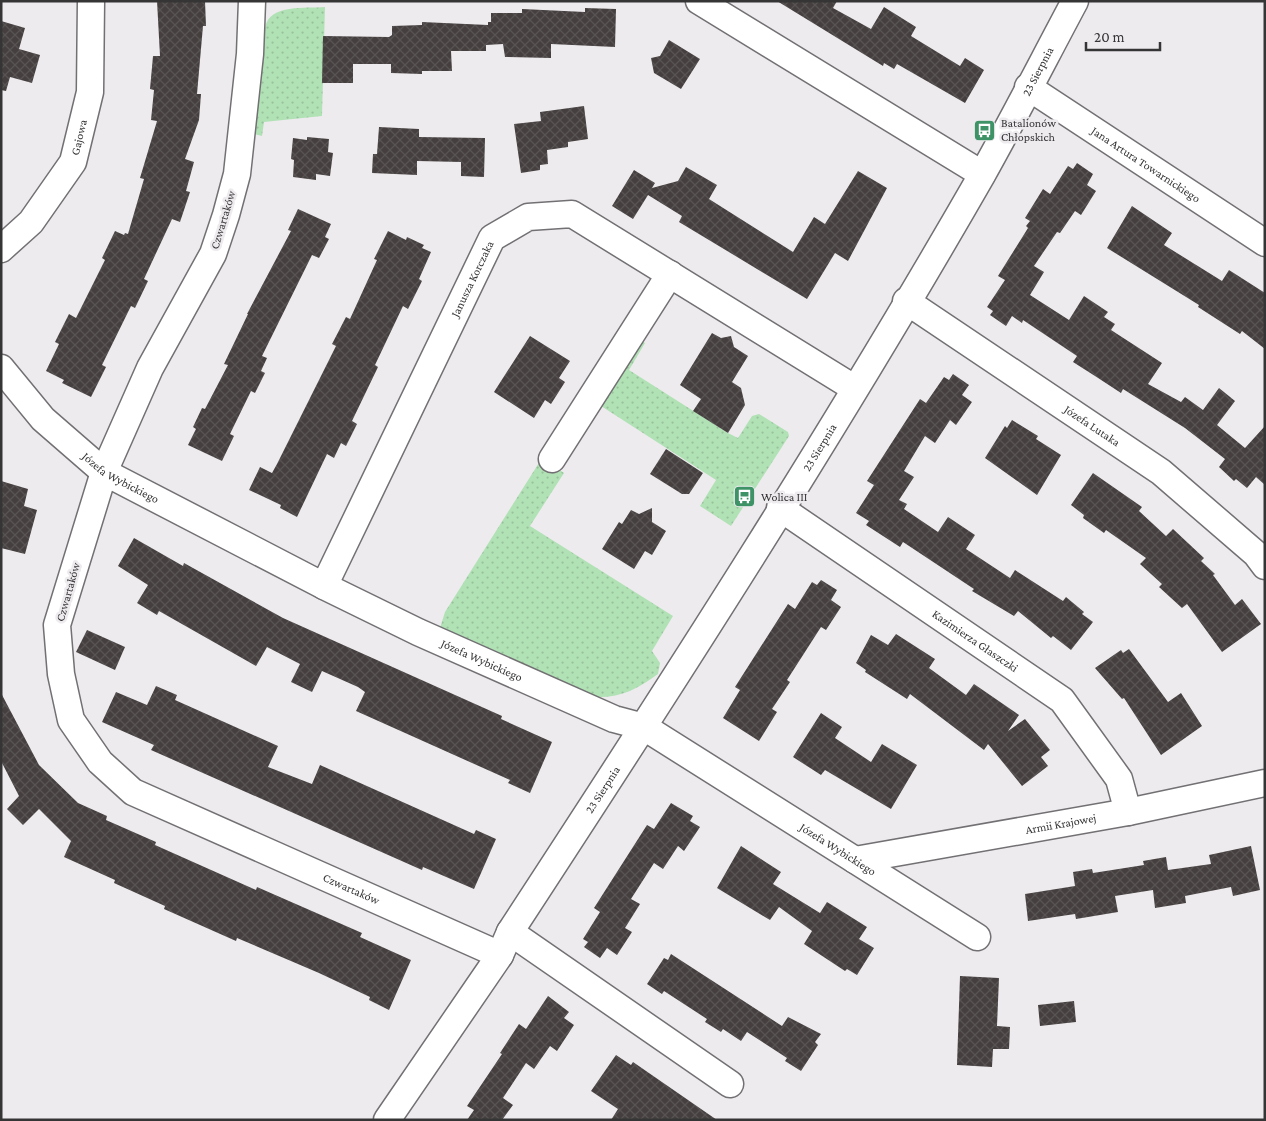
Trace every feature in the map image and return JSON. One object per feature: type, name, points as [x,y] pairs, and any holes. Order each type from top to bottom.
[{"type":"street","name":"Gajowa","points":[[1,249],[31,222],[73,162],[90,92],[91,1]]},
{"type":"street","name":"Czwartaków","points":[[252,1],[250,54],[237,174],[226,215],[213,254],[150,368],[104,472],[57,625],[61,674],[71,720],[100,762],[133,792],[505,944]]},
{"type":"street","points":[[699,1],[982,174]]},
{"type":"street","name":"23 Sierpnia","points":[[387,1120],[505,944],[644,728],[854,388],[982,174],[1075,1]]},
{"type":"street","name":"Jana Artura Towarnickiego","points":[[1028,87],[1265,243]]},
{"type":"street","name":"Janusza Korczaka","points":[[324,586],[492,238],[528,217],[572,214],[854,388]]},
{"type":"street","points":[[552,459],[670,274]]},
{"type":"street","name":"Józefa Lutaka","points":[[906,301],[1161,472],[1256,554],[1265,566]]},
{"type":"street","name":"Józefa Wybickiego","points":[[1,368],[43,420],[104,472],[324,586],[418,632],[614,719],[644,728],[977,937]]},
{"type":"street","name":"Kazimierza Głaszczki","points":[[780,508],[1062,700],[1119,779],[1128,812]]},
{"type":"street","name":"Armii Krajowej","points":[[855,860],[1128,812],[1265,783]]},
{"type":"street","points":[[505,944],[730,1084]]},
{"type":"green space","points":[[325,7],[322,116],[264,122],[262,136],[254,134],[258,27],[265,28],[273,14],[281,11]]},
{"type":"green space","points":[[641,341],[645,343],[629,370],[728,433],[738,438],[752,416],[759,414],[788,432],[789,436],[731,526],[700,506],[716,480],[601,406]]},
{"type":"green space","points":[[542,458],[564,473],[530,526],[673,616],[652,651],[660,663],[658,674],[628,692],[613,696],[596,697],[440,628],[445,612]]},
{"type":"building","points":[[157,1],[205,1],[206,26],[203,26],[197,94],[201,94],[199,120],[185,159],[194,162],[186,191],[190,192],[180,222],[172,219],[144,279],[148,281],[135,308],[131,306],[102,365],[106,367],[91,397],[62,383],[64,380],[46,371],[59,344],[55,342],[69,314],[76,318],[105,260],[102,258],[115,231],[124,235],[125,233],[128,234],[144,179],[140,178],[157,121],[151,120],[154,90],[150,89],[153,56],[160,56]]},
{"type":"building","points":[[777,1],[837,1],[833,8],[871,29],[884,7],[916,27],[911,36],[960,66],[965,58],[984,70],[965,103],[897,64],[894,69],[884,63],[883,66]]},
{"type":"building","points":[[585,8],[616,9],[615,47],[551,44],[551,58],[505,57],[503,44],[486,45],[486,51],[451,51],[452,71],[422,71],[422,74],[391,73],[391,64],[353,64],[353,83],[322,83],[323,36],[389,37],[392,35],[392,26],[422,25],[422,22],[488,25],[488,22],[491,22],[491,13],[522,13],[522,9],[585,12]]},
{"type":"building","points":[[1,21],[25,28],[19,49],[40,55],[32,83],[10,77],[6,91],[1,90]]},
{"type":"building","points":[[669,40],[700,59],[681,89],[654,73],[651,58],[660,56]]},
{"type":"building","points":[[584,106],[588,139],[568,142],[568,147],[547,150],[548,164],[540,165],[540,170],[521,173],[514,124],[541,121],[540,112]]},
{"type":"building","points":[[379,127],[419,129],[419,137],[485,138],[484,177],[461,176],[461,162],[417,161],[417,175],[372,173],[373,154],[377,154]]},
{"type":"building","points":[[307,137],[329,139],[328,152],[333,153],[330,176],[316,174],[316,180],[293,177],[294,160],[291,159],[293,138],[307,140]]},
{"type":"building","points":[[1077,163],[1093,174],[1087,185],[1096,191],[1081,215],[1075,211],[1060,233],[1057,232],[1034,266],[1044,272],[1030,295],[1069,320],[1084,296],[1108,312],[1104,317],[1115,324],[1111,330],[1162,363],[1148,384],[1181,402],[1185,397],[1203,410],[1219,388],[1235,401],[1217,425],[1245,448],[1265,426],[1265,485],[1256,477],[1247,488],[1236,479],[1234,481],[1219,467],[1225,459],[1185,428],[1123,389],[1121,393],[1073,362],[1077,356],[1023,320],[1022,323],[1012,316],[1006,326],[990,315],[993,311],[987,307],[1005,280],[998,276],[1028,228],[1026,226],[1030,221],[1025,218],[1043,189],[1050,194],[1068,166],[1073,169]]},
{"type":"building","points":[[686,167],[717,185],[709,199],[793,252],[814,217],[825,224],[858,171],[887,188],[848,261],[835,253],[807,299],[679,222],[682,216],[648,195],[633,219],[612,206],[634,170],[655,183],[652,188],[678,181]]},
{"type":"building","points":[[1132,206],[1172,233],[1164,245],[1222,281],[1229,270],[1265,293],[1265,349],[1242,331],[1240,334],[1198,307],[1199,305],[1107,248]]},
{"type":"building","points":[[298,209],[331,224],[325,237],[329,239],[319,258],[312,255],[262,356],[267,358],[261,371],[265,373],[255,393],[251,391],[230,434],[234,436],[222,461],[188,445],[196,429],[193,427],[202,408],[205,409],[228,365],[224,364],[247,314],[291,231],[288,230]]},
{"type":"building","points":[[388,231],[406,240],[407,237],[424,245],[422,248],[431,252],[419,279],[422,281],[408,309],[403,306],[375,365],[378,367],[352,421],[357,424],[346,446],[341,443],[334,458],[327,454],[297,517],[280,508],[281,505],[249,490],[260,467],[272,473],[277,464],[336,346],[332,344],[346,317],[350,319],[377,260],[374,259]]},
{"type":"building","points":[[712,333],[721,338],[731,336],[734,347],[748,356],[732,382],[741,388],[745,405],[728,433],[693,411],[701,399],[680,385]]},
{"type":"building","points":[[530,336],[570,361],[559,378],[565,382],[551,404],[545,400],[534,418],[494,392]]},
{"type":"building","points":[[953,374],[969,385],[962,395],[972,402],[956,425],[950,420],[935,443],[925,436],[904,471],[914,477],[899,500],[907,504],[904,509],[938,532],[948,517],[975,535],[966,549],[1010,578],[1015,570],[1063,601],[1066,597],[1084,612],[1082,614],[1093,622],[1071,650],[1053,636],[1051,638],[1018,611],[1014,616],[972,591],[974,589],[903,542],[900,547],[866,525],[869,521],[856,513],[874,485],[867,481],[920,399],[926,403],[944,377],[949,380]]},
{"type":"building","points":[[1012,420],[1038,436],[1036,439],[1061,455],[1037,495],[985,458],[1005,426],[1007,428]]},
{"type":"building","points":[[666,449],[703,473],[689,494],[682,494],[650,474]]},
{"type":"building","points":[[1093,473],[1142,507],[1139,511],[1166,536],[1173,529],[1204,558],[1201,561],[1215,574],[1213,575],[1235,605],[1242,599],[1261,624],[1222,652],[1187,604],[1182,608],[1159,587],[1162,584],[1140,564],[1146,558],[1106,530],[1104,533],[1083,518],[1084,515],[1071,505]]},
{"type":"building","points":[[1,481],[28,489],[24,506],[37,510],[25,554],[1,548]]},
{"type":"building","points":[[652,508],[652,522],[666,531],[652,555],[645,551],[634,569],[602,549],[619,522],[622,524],[631,510],[639,514]]},
{"type":"building","points":[[134,538],[183,566],[184,563],[283,618],[502,716],[501,719],[552,742],[530,793],[508,783],[510,780],[356,711],[365,692],[358,687],[322,671],[312,692],[291,682],[300,664],[267,647],[256,666],[159,611],[157,615],[137,603],[148,585],[118,566]]},
{"type":"building","points":[[821,580],[837,590],[831,600],[841,607],[826,630],[821,627],[787,680],[790,682],[772,709],[777,712],[759,741],[723,718],[740,690],[735,687],[788,604],[795,609],[812,582],[817,585]]},
{"type":"building","points":[[87,630],[125,647],[115,670],[76,652]]},
{"type":"building","points":[[896,634],[935,659],[929,668],[966,695],[974,684],[1019,715],[1008,731],[1025,719],[1050,750],[1041,757],[1048,766],[1022,786],[988,744],[984,750],[910,694],[907,699],[865,672],[866,670],[856,663],[871,635],[888,645]]},
{"type":"building","points":[[1129,649],[1168,702],[1181,693],[1202,726],[1161,755],[1124,698],[1122,699],[1095,668],[1121,650],[1123,653]]},
{"type":"building","points":[[156,686],[177,695],[175,700],[278,746],[268,767],[312,784],[320,765],[474,834],[476,830],[496,839],[474,889],[423,867],[422,870],[151,750],[154,745],[102,722],[116,692],[147,705]]},
{"type":"building","points":[[1,693],[39,765],[78,803],[107,816],[106,820],[156,842],[155,845],[256,890],[257,887],[362,933],[360,937],[411,960],[389,1010],[369,1000],[370,997],[319,973],[237,938],[236,941],[164,909],[165,906],[114,883],[115,880],[64,857],[71,841],[39,809],[23,825],[7,809],[19,796],[1,761]]},
{"type":"building","points":[[821,713],[842,727],[835,738],[871,762],[882,744],[917,765],[891,809],[825,770],[821,775],[793,757]]},
{"type":"building","points":[[671,803],[693,816],[690,821],[700,827],[684,851],[678,846],[663,869],[654,863],[631,899],[640,904],[625,928],[632,932],[617,955],[607,948],[600,958],[584,947],[588,942],[583,939],[600,912],[594,908],[647,825],[654,829]]},
{"type":"building","points":[[741,846],[781,872],[773,884],[820,913],[827,902],[867,927],[859,939],[874,948],[857,975],[847,969],[845,971],[804,944],[812,931],[779,907],[770,920],[717,888]]},
{"type":"building","points":[[1251,846],[1260,890],[1233,896],[1231,887],[1185,896],[1186,903],[1155,908],[1153,890],[1115,896],[1118,912],[1076,919],[1075,914],[1028,921],[1025,894],[1075,886],[1073,872],[1092,869],[1093,873],[1144,865],[1143,861],[1166,857],[1168,870],[1211,864],[1209,855]]},
{"type":"building","points":[[671,954],[782,1026],[788,1017],[821,1034],[815,1042],[818,1045],[801,1071],[785,1061],[787,1058],[747,1032],[741,1041],[723,1029],[721,1032],[705,1022],[707,1019],[664,991],[662,994],[647,984],[664,958],[668,960]]},
{"type":"building","points":[[960,976],[999,978],[997,1026],[1010,1027],[1009,1049],[993,1049],[992,1067],[957,1065]]},
{"type":"building","points":[[548,996],[569,1012],[564,1018],[574,1025],[557,1051],[550,1046],[534,1069],[526,1063],[503,1098],[513,1105],[502,1120],[467,1120],[474,1110],[467,1106],[502,1054],[500,1053],[519,1024],[526,1029]]},
{"type":"building","points":[[1074,1001],[1076,1022],[1040,1026],[1038,1005]]},
{"type":"building","points":[[616,1055],[631,1065],[633,1062],[717,1120],[611,1120],[618,1109],[591,1091]]},
{"type":"place","name":"Batalionów Chłopskich","points":[[985,130]]},
{"type":"place","name":"Wolica III","points":[[745,497]]}]
